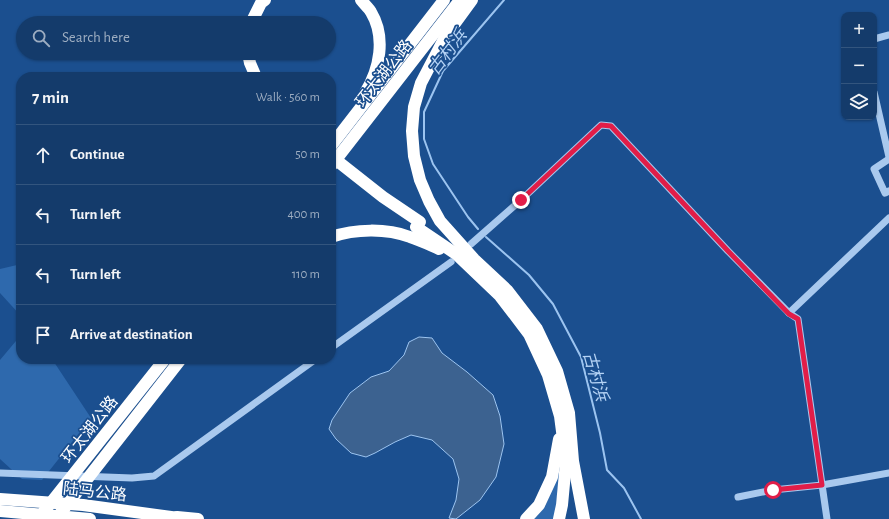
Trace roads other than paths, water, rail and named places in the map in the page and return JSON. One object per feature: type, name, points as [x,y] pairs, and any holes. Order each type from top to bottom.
[{"type":"highway","points":[[247,16],[256,0]]},
{"type":"highway","points":[[254,16],[261,3],[265,0]]},
{"type":"highway","points":[[336,134],[358,105],[368,89],[376,72],[380,53],[378,33],[371,12],[361,0]]},
{"type":"highway","name":"环太湖公路","points":[[336,140],[444,0]]},
{"type":"highway","name":"环太湖公路","points":[[336,159],[460,0]]},
{"type":"highway","points":[[472,0],[445,37],[421,83],[414,107],[412,131],[414,156],[420,180],[440,221],[529,334],[548,375],[560,416],[566,462],[562,505],[559,519]]},
{"type":"highway","points":[[247,60],[248,72]]},
{"type":"highway","points":[[248,60],[254,72]]},
{"type":"highway","points":[[336,160],[456,254],[471,262],[508,290],[537,329],[557,371],[569,413],[574,462],[584,519]]},
{"type":"highway","points":[[336,169],[379,202],[418,225]]},
{"type":"highway","points":[[336,236],[376,230],[410,236],[471,262]]},
{"type":"highway","name":"环太湖公路","points":[[38,519],[160,364]]},
{"type":"highway","name":"环太湖公路","points":[[56,519],[177,364]]},
{"type":"highway","points":[[119,438],[184,364]]},
{"type":"highway","points":[[526,519],[539,505],[552,476],[558,446],[560,416]]},
{"type":"highway","points":[[565,519],[574,462]]},
{"type":"highway","name":"陆马公路","points":[[0,498],[83,505],[186,519]]},
{"type":"highway","points":[[0,511],[46,519]]},
{"type":"highway","name":"陆马公路","points":[[0,511],[90,519]]},
{"type":"highway","points":[[147,513],[198,519]]},
{"type":"street","points":[[877,38],[889,35]]},
{"type":"street","points":[[877,105],[889,158],[874,169],[885,192],[889,190]]},
{"type":"street","points":[[471,244],[521,200],[601,125],[611,126],[789,314],[798,319],[827,519]]},
{"type":"street","points":[[789,314],[889,218]]},
{"type":"street","points":[[336,344],[451,262]]},
{"type":"street","points":[[0,473],[132,478],[154,476],[309,364]]},
{"type":"street","points":[[738,497],[773,490],[822,485],[889,473]]},
{"type":"waterway","name":"古村浜","points":[[478,229],[468,217],[433,164],[424,139],[424,112],[443,71],[504,0]]},
{"type":"waterway","name":"古村浜","points":[[486,237],[529,275],[553,304],[581,357],[600,433],[607,470],[624,488],[641,519]]}]
